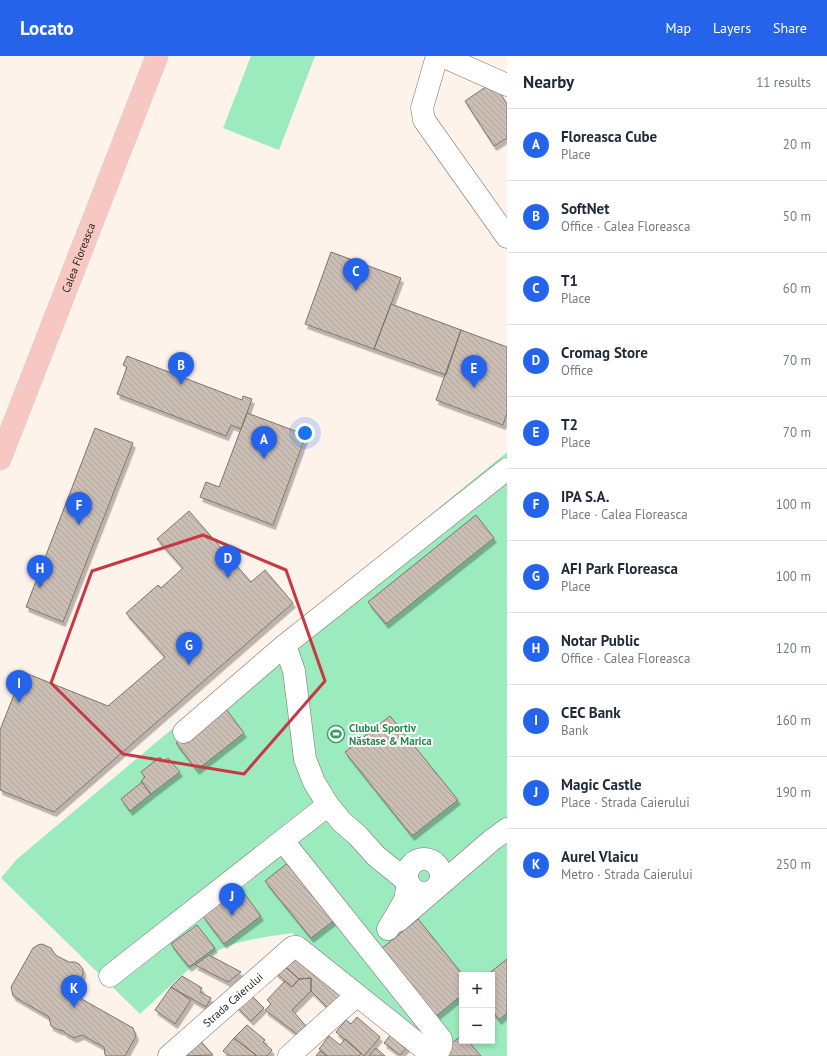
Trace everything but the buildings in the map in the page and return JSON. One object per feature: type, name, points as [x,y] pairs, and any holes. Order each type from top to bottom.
[{"type":"main road","name":"Calea Floreasca","points":[[0,459],[157,56]]},
{"type":"street","points":[[437,56],[422,108],[424,120],[507,237]]},
{"type":"street","points":[[442,56],[507,85]]},
{"type":"street","points":[[184,732],[285,644],[507,469]]},
{"type":"street","points":[[285,644],[294,670],[305,759],[314,782],[328,805],[341,821],[358,836],[376,856],[408,882],[413,889],[427,893],[434,890],[439,884],[442,876],[440,869],[426,861],[410,865],[407,874],[408,882],[404,900],[388,929]]},
{"type":"street","points":[[110,976],[328,805]]},
{"type":"street","points":[[358,836],[380,848],[426,861],[451,865],[463,859],[500,834]]},
{"type":"street","points":[[367,946],[500,834]]},
{"type":"street","points":[[283,841],[442,1039],[440,1049],[430,1054],[357,995],[289,1056]]},
{"type":"street","name":"Strada Caierului","points":[[169,1056],[294,947],[298,947],[357,995]]},
{"type":"highlighted area","points":[[203,535],[286,570],[325,681],[244,774],[123,754],[51,683],[92,571]]},
{"type":"green space","points":[[251,56],[315,56],[279,150],[223,128]]},
{"type":"green space","name":"Clubul Sportiv Năstase & Marica","points":[[507,452],[507,1056],[438,1056],[440,1052],[292,933],[244,941],[223,948],[209,955],[173,983],[140,1014],[1,878],[17,859],[315,609]]},
{"type":"place","name":"T1","points":[[356,291]]},
{"type":"place","name":"SoftNet","points":[[181,385]]},
{"type":"place","name":"T2","points":[[474,388]]},
{"type":"place","name":"Floreasca Cube","points":[[264,459]]},
{"type":"place","name":"IPA S.A.","points":[[79,525]]},
{"type":"place","name":"Cromag Store","points":[[228,578]]},
{"type":"place","name":"Notar Public","points":[[40,588]]},
{"type":"place","name":"AFI Park Floreasca","points":[[189,665]]},
{"type":"place","name":"CEC Bank","points":[[19,703]]},
{"type":"place","name":"Clubul Sportiv Năstase & Marica","points":[[336,734]]},
{"type":"place","name":"Magic Castle","points":[[232,916]]},
{"type":"place","name":"Aurel Vlaicu","points":[[74,1008]]}]
